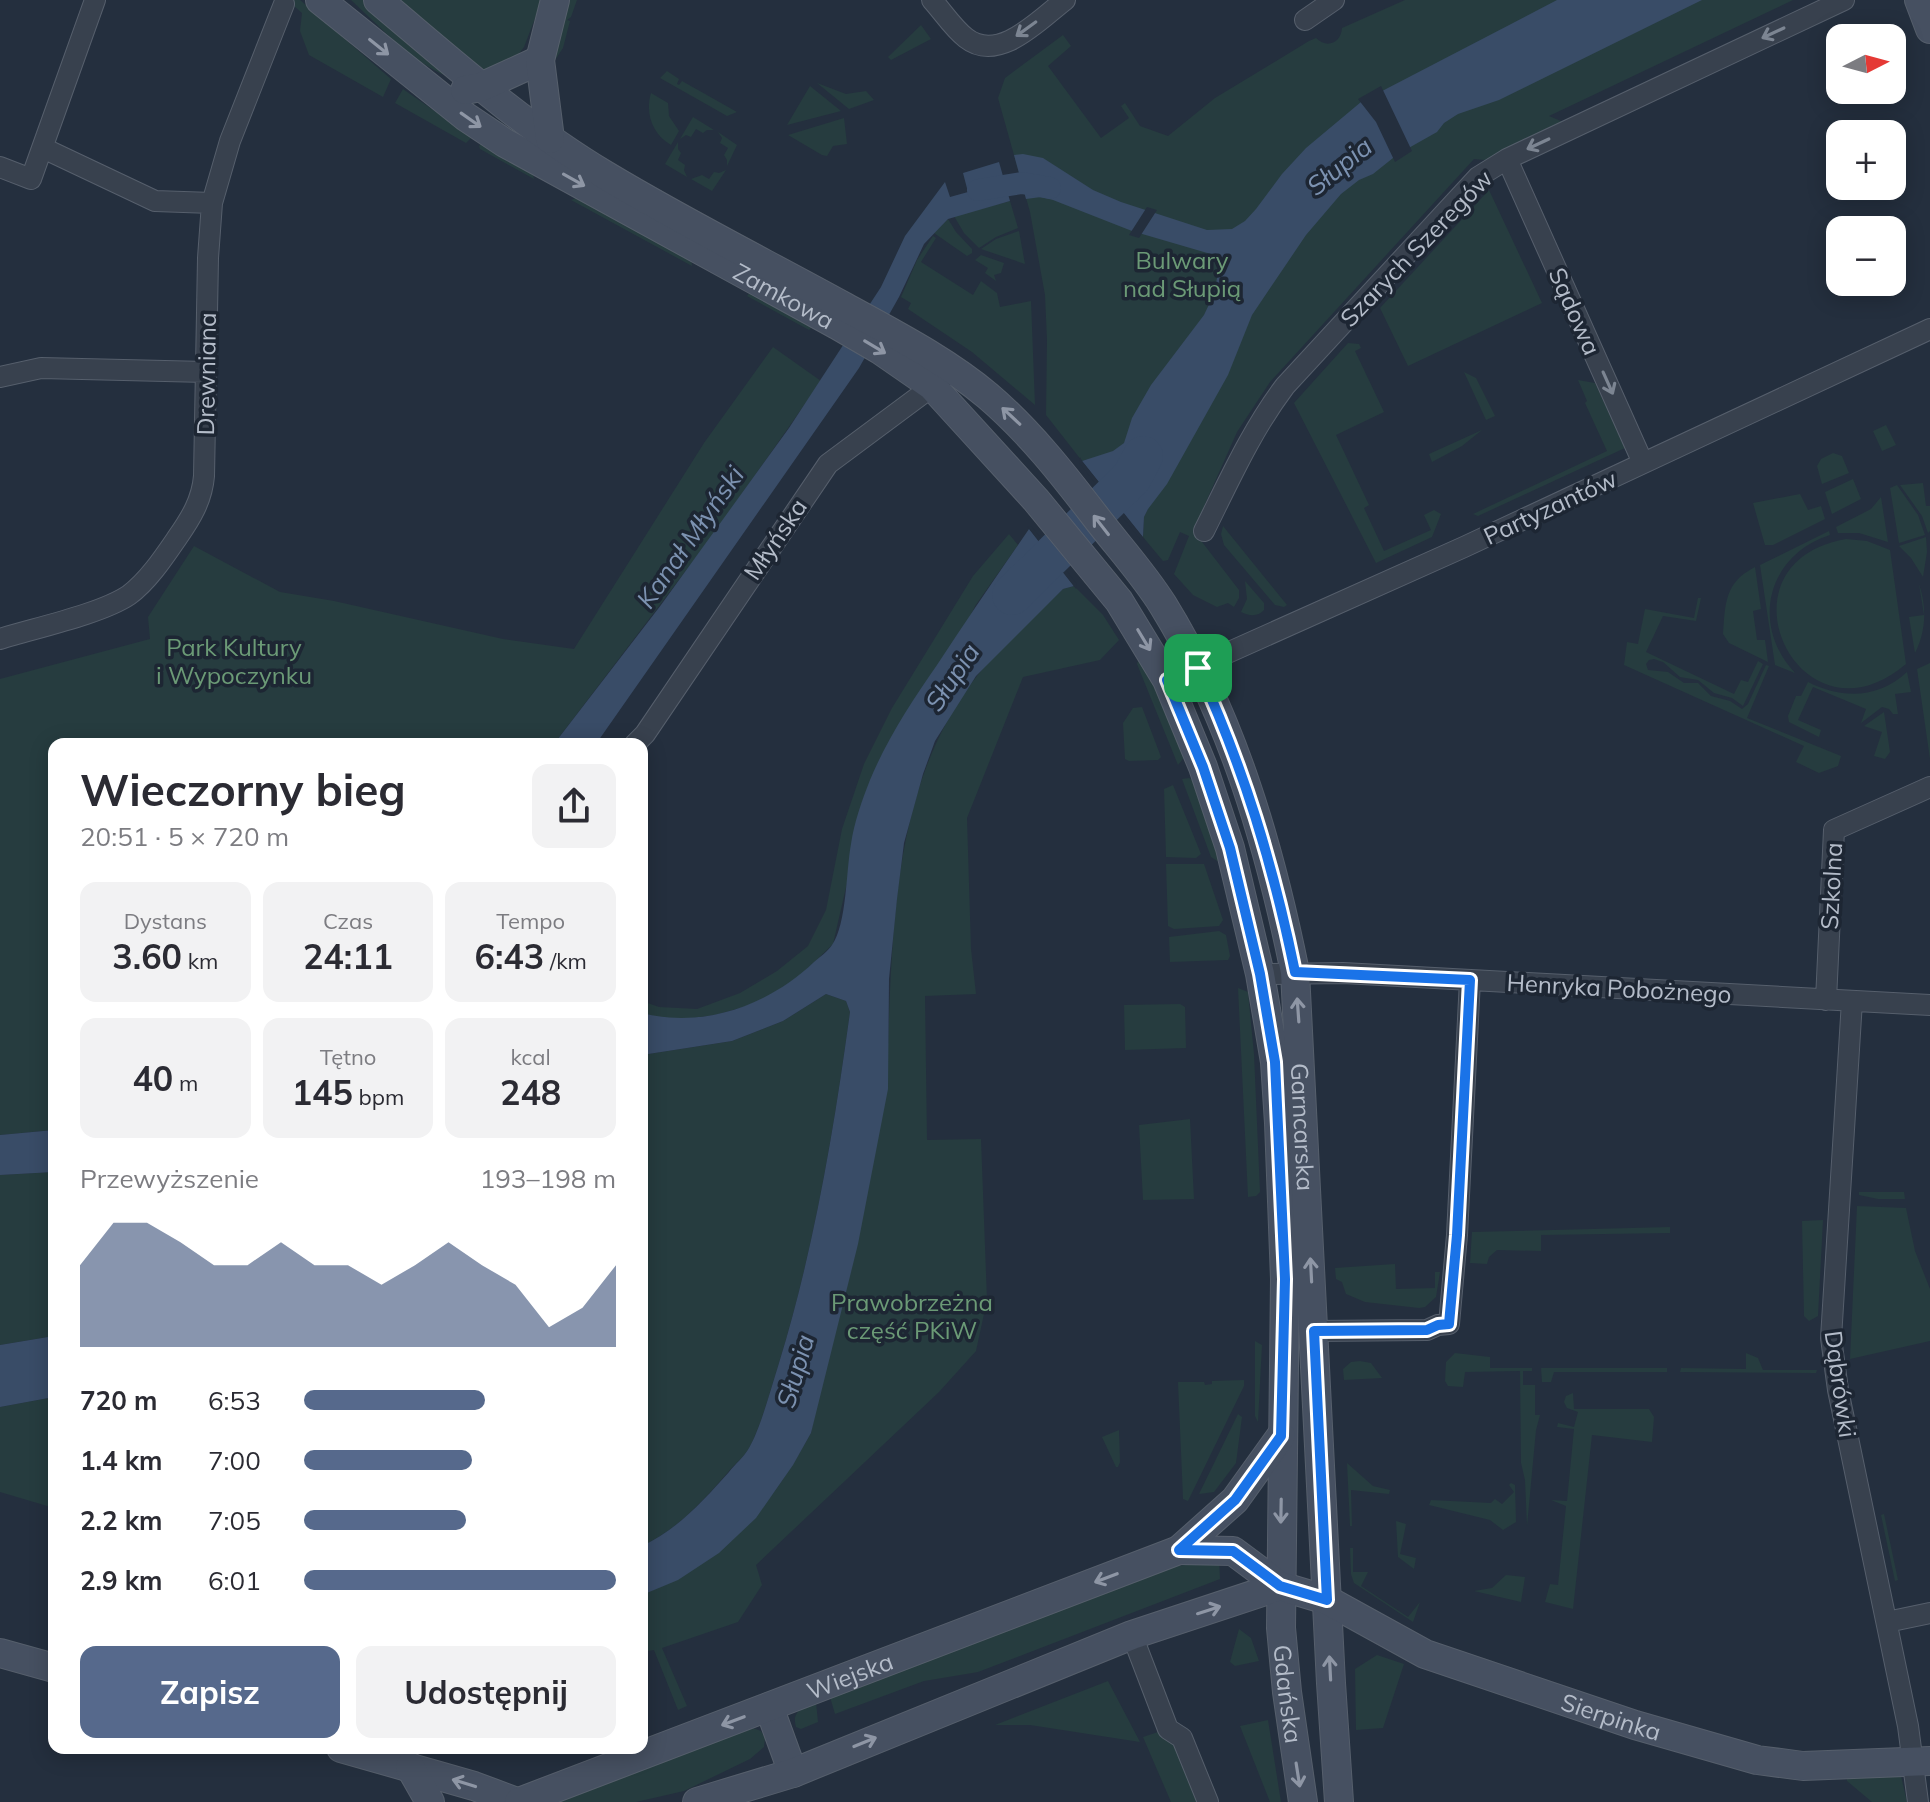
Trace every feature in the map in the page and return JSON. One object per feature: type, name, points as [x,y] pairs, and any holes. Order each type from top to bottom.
[{"type":"main road","name":"Zamkowa","points":[[320,0],[437,95],[505,143],[880,350],[943,378],[1016,421],[1060,470],[1161,602],[1198,668]]},
{"type":"main road","name":"Zamkowa","points":[[378,0],[481,87],[606,176],[892,333],[943,378],[1036,500],[1119,601],[1167,680]]},
{"type":"main road","points":[[550,139],[540,60],[555,0]]},
{"type":"main road","points":[[1919,0],[1930,29]]},
{"type":"main road","points":[[437,95],[481,87],[540,60]]},
{"type":"main road","name":"Garncarska","points":[[1198,668],[1250,795],[1271,862],[1295,972],[1327,1600]]},
{"type":"main road","name":"Garncarska","points":[[1167,680],[1203,767],[1230,848],[1260,974],[1275,1062],[1285,1279],[1280,1586]]},
{"type":"main road","name":"Wiejska","points":[[648,1753],[1179,1550],[1235,1500],[1281,1436]]},
{"type":"main road","name":"Wiejska","points":[[1179,1550],[1233,1551],[1280,1586],[1327,1600]]},
{"type":"main road","points":[[697,1802],[793,1773],[1132,1635],[1280,1586]]},
{"type":"main road","name":"Gdańska","points":[[1280,1586],[1283,1664],[1303,1802]]},
{"type":"main road","name":"Sierpinka","points":[[1327,1600],[1425,1654],[1635,1725],[1757,1760],[1803,1766],[1921,1761]]},
{"type":"main road","name":"Gdańska","points":[[1327,1600],[1339,1802]]},
{"type":"main road","points":[[0,1653],[48,1666]]},
{"type":"main road","points":[[769,1707],[793,1773]]},
{"type":"main road","points":[[363,1754],[518,1802]]},
{"type":"main road","name":"Wiejska","points":[[518,1802],[645,1754]]},
{"type":"main road","points":[[410,1767],[430,1802]]},
{"type":"street","points":[[0,167],[31,179],[95,0]]},
{"type":"street","points":[[932,0],[963,35],[982,46],[993,46],[1013,38],[1065,0]]},
{"type":"street","points":[[1305,20],[1334,0]]},
{"type":"street","name":"Szarych Szeregów","points":[[1204,531],[1244,449],[1285,386],[1478,177],[1507,159],[1844,0]]},
{"type":"street","name":"Drewniana","points":[[0,639],[111,605],[132,593],[163,559],[191,517],[203,491],[212,203],[230,141],[284,4]]},
{"type":"street","points":[[43,148],[155,201],[212,203]]},
{"type":"street","name":"Sądowa","points":[[1507,159],[1643,463]]},
{"type":"street","name":"Partyzantów","points":[[1167,680],[1930,329]]},
{"type":"street","points":[[0,377],[41,368],[206,372]]},
{"type":"street","name":"Młyńska","points":[[641,738],[828,464],[943,378]]},
{"type":"street","name":"Szkolna","points":[[1826,1000],[1834,830],[1930,787]]},
{"type":"street","name":"Henryka Pobożnego","points":[[1260,974],[1295,972],[1470,980],[1930,1005]]},
{"type":"street","points":[[1314,1331],[1427,1330],[1449,1324],[1457,1235],[1470,980]]},
{"type":"street","name":"Dąbrówki","points":[[1852,1001],[1831,1338],[1838,1390],[1887,1622],[1921,1761],[1918,1802]]},
{"type":"street","points":[[1887,1622],[1930,1613]]},
{"type":"street","points":[[1132,1635],[1168,1729],[1182,1738],[1208,1802]]},
{"type":"green space","points":[[287,0],[300,0],[391,79],[383,97],[309,55],[300,31],[302,13]]},
{"type":"green space","points":[[351,0],[363,0],[450,74],[447,76],[434,70],[409,53]]},
{"type":"green space","points":[[393,0],[542,0],[518,55],[483,76]]},
{"type":"green space","points":[[568,0],[577,0],[567,20],[570,21],[563,48],[555,60],[557,39]]},
{"type":"green space","name":"Bulwary nad Słupią","points":[[1405,0],[1793,0],[1549,116],[1568,124],[1485,160],[1474,159],[1270,382],[1237,432],[1205,504],[1199,538],[1239,590],[1234,607],[1228,603],[1217,607],[1193,595],[1174,574],[1189,536],[1180,532],[1168,560],[1163,561],[1143,537],[1144,517],[1148,509],[1104,455],[1082,461],[1046,415],[1045,295],[1030,212],[998,98],[1005,78],[1063,35],[1071,46],[1048,66],[1101,138],[1129,118],[1121,106],[1125,103],[1140,126],[1168,136],[1215,98],[1309,41],[1316,38],[1333,43],[1342,28]]},
{"type":"green space","points":[[921,25],[931,39],[891,60],[888,57]]},
{"type":"green space","points":[[667,71],[679,79],[677,84],[682,81],[737,112],[727,116],[660,78]]},
{"type":"green space","points":[[817,83],[846,94],[866,91],[874,100],[849,109]]},
{"type":"green space","points":[[810,86],[841,111],[787,125]]},
{"type":"green space","points":[[403,89],[472,137],[466,143],[395,103]]},
{"type":"green space","points":[[651,93],[668,103],[669,116],[679,131],[671,145],[659,135],[652,122],[649,108]]},
{"type":"green space","points":[[693,117],[714,130],[703,133],[696,129],[691,137],[686,135],[680,139]]},
{"type":"green space","points":[[844,118],[847,144],[833,146],[827,156],[788,135]]},
{"type":"green space","points":[[718,132],[737,145],[727,166],[724,155],[728,148],[720,143],[722,138]]},
{"type":"green space","points":[[678,142],[681,153],[678,160],[685,165],[687,177],[665,164]]},
{"type":"green space","points":[[482,143],[532,171],[534,179],[480,149]]},
{"type":"green space","points":[[726,170],[712,191],[691,179],[702,175],[709,179],[714,172]]},
{"type":"green space","points":[[1489,190],[1542,303],[1408,366],[1380,308]]},
{"type":"green space","points":[[578,197],[691,258],[692,266],[571,200]]},
{"type":"green space","points":[[1010,201],[1018,228],[979,248],[964,233],[954,216]]},
{"type":"green space","points":[[948,219],[972,253],[967,256],[934,233]]},
{"type":"green space","points":[[1019,231],[1025,264],[981,249],[996,239]]},
{"type":"green space","points":[[933,236],[936,238],[921,262],[973,295],[981,281],[997,293],[1000,307],[1031,301],[1035,405],[972,352],[908,309],[911,303],[901,297],[917,260]]},
{"type":"green space","points":[[981,255],[1004,263],[1001,273],[994,275],[996,281],[985,273],[988,268],[975,260]]},
{"type":"green space","points":[[751,291],[814,325],[809,330],[747,296]]},
{"type":"green space","points":[[1348,343],[1359,344],[1361,348],[1355,351],[1384,412],[1336,435],[1369,505],[1364,508],[1384,551],[1431,530],[1424,515],[1434,510],[1441,514],[1432,537],[1376,563],[1294,403]]},
{"type":"green space","name":"Park Kultury i Wypoczynku","points":[[773,347],[821,381],[713,535],[559,738],[48,738],[48,1131],[0,1135],[0,679],[150,639],[148,617],[194,546],[280,592],[503,639],[574,649],[704,443]]},
{"type":"green space","points":[[1464,372],[1476,378],[1495,416],[1486,420]]},
{"type":"green space","points":[[1578,380],[1595,383],[1625,448],[1478,516],[1473,514],[1607,451]]},
{"type":"green space","points":[[1886,425],[1896,445],[1882,451],[1873,431]]},
{"type":"green space","points":[[1482,430],[1462,446],[1432,462],[1429,454]]},
{"type":"green space","points":[[1833,453],[1842,456],[1849,473],[1822,484],[1817,466],[1821,459]]},
{"type":"green space","points":[[1853,479],[1861,499],[1832,514],[1825,492]]},
{"type":"green space","points":[[1923,483],[1926,506],[1930,506],[1928,533],[1922,516],[1900,485]]},
{"type":"green space","points":[[1897,485],[1918,515],[1925,535],[1899,543],[1890,488]]},
{"type":"green space","points":[[1800,494],[1808,510],[1821,506],[1825,519],[1773,545],[1765,545],[1753,503]]},
{"type":"green space","points":[[1881,497],[1888,542],[1859,533],[1838,533],[1836,527],[1871,509]]},
{"type":"green space","points":[[1223,526],[1287,605],[1275,605],[1224,545],[1221,534]]},
{"type":"green space","points":[[1829,531],[1830,535],[1792,558],[1779,575],[1772,594],[1770,614],[1773,634],[1781,654],[1795,673],[1775,665],[1760,565]]},
{"type":"green space","points":[[1009,534],[1018,545],[975,606],[847,883],[833,944],[797,979],[744,1007],[688,1019],[664,1019],[648,1015],[648,1003],[659,1007],[697,1009],[740,993],[777,971],[808,946],[826,910],[842,829],[864,764],[892,708],[973,576]]},
{"type":"green space","points":[[1926,537],[1927,552],[1923,577],[1899,546]]},
{"type":"green space","points":[[1846,539],[1867,541],[1890,550],[1906,664],[1867,686],[1832,686],[1804,671],[1784,645],[1777,613],[1783,581],[1805,555]]},
{"type":"green space","points":[[1755,567],[1761,609],[1753,611],[1757,640],[1765,640],[1768,662],[1729,643],[1723,634],[1728,594],[1738,579]]},
{"type":"green space","points":[[1245,581],[1264,603],[1264,610],[1259,614],[1241,612],[1247,599]]},
{"type":"green space","name":"Prawobrzeżna część PKiW","points":[[1074,586],[1103,615],[1119,640],[1100,660],[1023,677],[967,818],[971,949],[976,994],[925,996],[927,1140],[981,1139],[987,1300],[976,1351],[939,1392],[756,1565],[762,1585],[738,1622],[662,1648],[687,1706],[678,1710],[654,1650],[648,1651],[648,1592],[698,1566],[742,1530],[778,1487],[811,1433],[888,1044],[892,948],[904,851],[914,805],[929,760],[950,716],[977,676],[1018,631],[1063,589]]},
{"type":"green space","points":[[1698,598],[1701,598],[1696,621],[1663,616],[1646,652],[1734,694],[1741,680],[1748,682],[1758,661],[1763,664],[1743,706],[1732,698],[1714,693],[1698,680],[1680,677],[1663,662],[1649,660],[1646,664],[1648,670],[1668,672],[1684,683],[1698,683],[1711,696],[1730,701],[1742,709],[1748,704],[1766,665],[1769,666],[1747,718],[1841,756],[1838,766],[1819,773],[1796,762],[1804,746],[1624,665],[1627,642],[1638,644],[1645,609],[1694,618]]},
{"type":"green space","points":[[1924,615],[1921,636],[1915,653],[1909,617]]},
{"type":"green space","points":[[1139,658],[1165,706],[1186,755],[1178,765],[1137,664]]},
{"type":"green space","points":[[1930,663],[1930,759],[1917,669]]},
{"type":"green space","points":[[1907,672],[1911,692],[1895,694],[1898,714],[1882,707],[1861,723],[1866,709],[1813,687],[1798,720],[1821,730],[1819,737],[1789,722],[1788,716],[1796,696],[1801,696],[1808,682],[1821,688],[1859,694],[1884,687]]},
{"type":"green space","points":[[1142,707],[1161,757],[1158,760],[1129,761],[1125,759],[1123,723],[1133,708]]},
{"type":"green space","points":[[1884,712],[1890,752],[1885,759],[1874,756],[1882,732],[1864,726]]},
{"type":"green space","points":[[1182,779],[1194,780],[1222,864],[1211,857]]},
{"type":"green space","points":[[1173,785],[1201,854],[1196,858],[1166,857],[1164,789]]},
{"type":"green space","points":[[1166,864],[1204,864],[1223,920],[1219,926],[1174,929],[1168,926]]},
{"type":"green space","points":[[1219,931],[1226,935],[1228,960],[1170,962],[1169,937]]},
{"type":"green space","points":[[1238,988],[1248,992],[1254,1054],[1260,1192],[1248,1197]]},
{"type":"green space","points":[[826,994],[846,1001],[850,1012],[830,1145],[813,1233],[791,1320],[766,1407],[747,1451],[689,1513],[667,1532],[648,1543],[648,1054],[732,1041],[783,1021]]},
{"type":"green space","points":[[1180,1004],[1185,1007],[1186,1048],[1125,1050],[1124,1005]]},
{"type":"green space","points":[[1190,1119],[1194,1199],[1143,1200],[1139,1125]]},
{"type":"green space","points":[[48,1172],[48,1337],[0,1345],[0,1175]]},
{"type":"green space","points":[[1859,1192],[1904,1192],[1905,1199],[1878,1199],[1859,1195]]},
{"type":"green space","points":[[1857,1206],[1906,1208],[1915,1251],[1930,1289],[1930,1341],[1850,1359]]},
{"type":"green space","points":[[1823,1220],[1818,1316],[1809,1321],[1804,1316],[1802,1221]]},
{"type":"green space","points":[[1670,1227],[1670,1233],[1541,1235],[1541,1251],[1497,1250],[1489,1257],[1487,1264],[1470,1263],[1472,1232]]},
{"type":"green space","points":[[1395,1264],[1396,1289],[1435,1288],[1435,1272],[1440,1272],[1436,1297],[1425,1307],[1419,1308],[1365,1302],[1346,1294],[1342,1282],[1336,1279],[1335,1268]]},
{"type":"green space","points":[[1255,1341],[1262,1345],[1258,1422],[1255,1416]]},
{"type":"green space","points":[[1455,1353],[1490,1357],[1490,1368],[1532,1368],[1532,1371],[1523,1371],[1523,1385],[1535,1385],[1535,1415],[1540,1415],[1527,1526],[1521,1463],[1520,1371],[1465,1372],[1463,1387],[1448,1386],[1445,1381],[1446,1362]]},
{"type":"green space","points":[[1746,1353],[1758,1358],[1763,1370],[1817,1370],[1816,1373],[1680,1372],[1681,1368],[1746,1369]]},
{"type":"green space","points":[[1351,1362],[1371,1363],[1382,1378],[1344,1380],[1343,1369]]},
{"type":"green space","points":[[1541,1368],[1667,1368],[1667,1372],[1554,1372],[1551,1382],[1542,1382]]},
{"type":"green space","points":[[1244,1380],[1244,1386],[1188,1501],[1183,1499],[1178,1382],[1204,1382],[1205,1385],[1212,1384],[1212,1381]]},
{"type":"green space","points":[[1573,1393],[1574,1409],[1649,1409],[1654,1417],[1652,1442],[1592,1435],[1573,1609],[1545,1602],[1550,1584],[1558,1585],[1566,1506],[1551,1500],[1567,1501],[1574,1429],[1557,1427],[1558,1423],[1574,1427],[1578,1412],[1567,1408],[1564,1402],[1566,1396]]},
{"type":"green space","points":[[48,1398],[48,1506],[0,1492],[0,1407]]},
{"type":"green space","points":[[1238,1414],[1242,1417],[1236,1463],[1214,1492],[1199,1494]]},
{"type":"green space","points":[[1119,1430],[1120,1462],[1116,1467],[1102,1437]]},
{"type":"green space","points":[[1347,1463],[1373,1486],[1390,1490],[1389,1494],[1351,1490],[1352,1526],[1350,1526]]},
{"type":"green space","points":[[1509,1485],[1515,1485],[1516,1522],[1503,1530],[1490,1520],[1429,1505],[1431,1500],[1491,1503],[1495,1499],[1502,1504],[1514,1492]]},
{"type":"green space","points":[[1884,1514],[1898,1580],[1895,1581],[1881,1515]]},
{"type":"green space","points":[[1396,1521],[1406,1524],[1400,1554],[1416,1558],[1414,1569],[1398,1557]]},
{"type":"green space","points":[[1350,1548],[1353,1548],[1353,1572],[1368,1572],[1361,1586],[1408,1617],[1420,1602],[1413,1622],[1354,1583]]},
{"type":"green space","points":[[1219,1559],[1220,1579],[978,1672],[924,1681],[835,1714],[830,1697],[1173,1567]]},
{"type":"green space","points":[[1506,1575],[1525,1577],[1521,1602],[1474,1591],[1492,1588]]},
{"type":"green space","points":[[1239,1629],[1251,1638],[1259,1661],[1235,1666],[1230,1662]]},
{"type":"green space","points":[[1377,1655],[1404,1664],[1383,1728],[1356,1730],[1355,1669]]},
{"type":"green space","points":[[1108,1681],[1140,1742],[1030,1725],[995,1725]]},
{"type":"green space","points":[[816,1702],[818,1722],[801,1729],[796,1727],[797,1713]]},
{"type":"green space","points":[[1268,1720],[1281,1802],[1270,1802],[1240,1726]]},
{"type":"green space","points":[[753,1728],[761,1731],[765,1738],[764,1747],[750,1759],[684,1791],[636,1802],[559,1802]]},
{"type":"green space","points":[[1158,1732],[1167,1736],[1180,1751],[1201,1802],[1171,1802],[1143,1737]]},
{"type":"green space","points":[[1901,1776],[1907,1802],[1872,1802],[1847,1781],[1847,1777]]},
{"type":"water","points":[[1557,0],[1702,0],[1499,100],[1458,114],[1437,132],[1398,154],[1341,194],[1306,235],[1252,315],[1228,375],[1167,484],[1144,517],[1143,537],[1082,461],[1113,451],[1124,443],[1132,418],[1151,385],[1204,315],[1214,294],[1221,257],[1132,231],[1053,200],[1041,197],[1026,199],[1014,155],[1043,158],[1093,190],[1121,202],[1207,230],[1232,229],[1256,209],[1306,148],[1361,102]]},
{"type":"water","points":[[999,162],[1010,201],[948,219],[924,244],[899,297],[859,368],[600,738],[559,738],[661,605],[789,428],[881,287],[905,236],[945,182],[950,197],[968,192],[963,173]]},
{"type":"water","points":[[1029,529],[1074,586],[1063,589],[976,676],[935,741],[923,774],[904,843],[897,899],[889,979],[888,1089],[858,1244],[811,1433],[756,1518],[719,1553],[678,1580],[648,1592],[648,1543],[678,1523],[710,1493],[747,1451],[761,1419],[813,1233],[850,1012],[846,1001],[826,994],[783,1021],[732,1041],[648,1054],[648,1014],[689,1018],[734,1010],[777,990],[830,947],[841,924],[849,855],[864,795],[909,706]]},
{"type":"water","points":[[48,1131],[48,1172],[0,1175],[0,1135]]},
{"type":"water","points":[[48,1337],[48,1398],[0,1407],[0,1345]]},
{"type":"pier","points":[[1381,86],[1412,151],[1395,162],[1376,122],[1358,99]]},
{"type":"pier","points":[[1147,207],[1157,210],[1139,238],[1129,235]]},
{"type":"pier","points":[[1080,457],[1145,540],[1140,539],[1079,463]]},
{"type":"pier","points":[[1027,526],[1032,527],[1077,584],[1076,589]]},
{"type":"waterway","name":"Kanał Młyński","points":[[978,190],[1022,183],[1050,188]]},
{"type":"waterway","name":"Słupia","points":[[1012,595],[1132,477],[1143,456]]},
{"type":"route","points":[[1198,668],[1245,782],[1271,862],[1295,972],[1470,980],[1457,1235],[1449,1324],[1427,1330],[1314,1331],[1327,1600],[1280,1586],[1233,1551],[1179,1550],[1235,1500],[1281,1436],[1285,1279],[1275,1062],[1260,974],[1230,848],[1203,767],[1167,680],[1198,668]]}]
